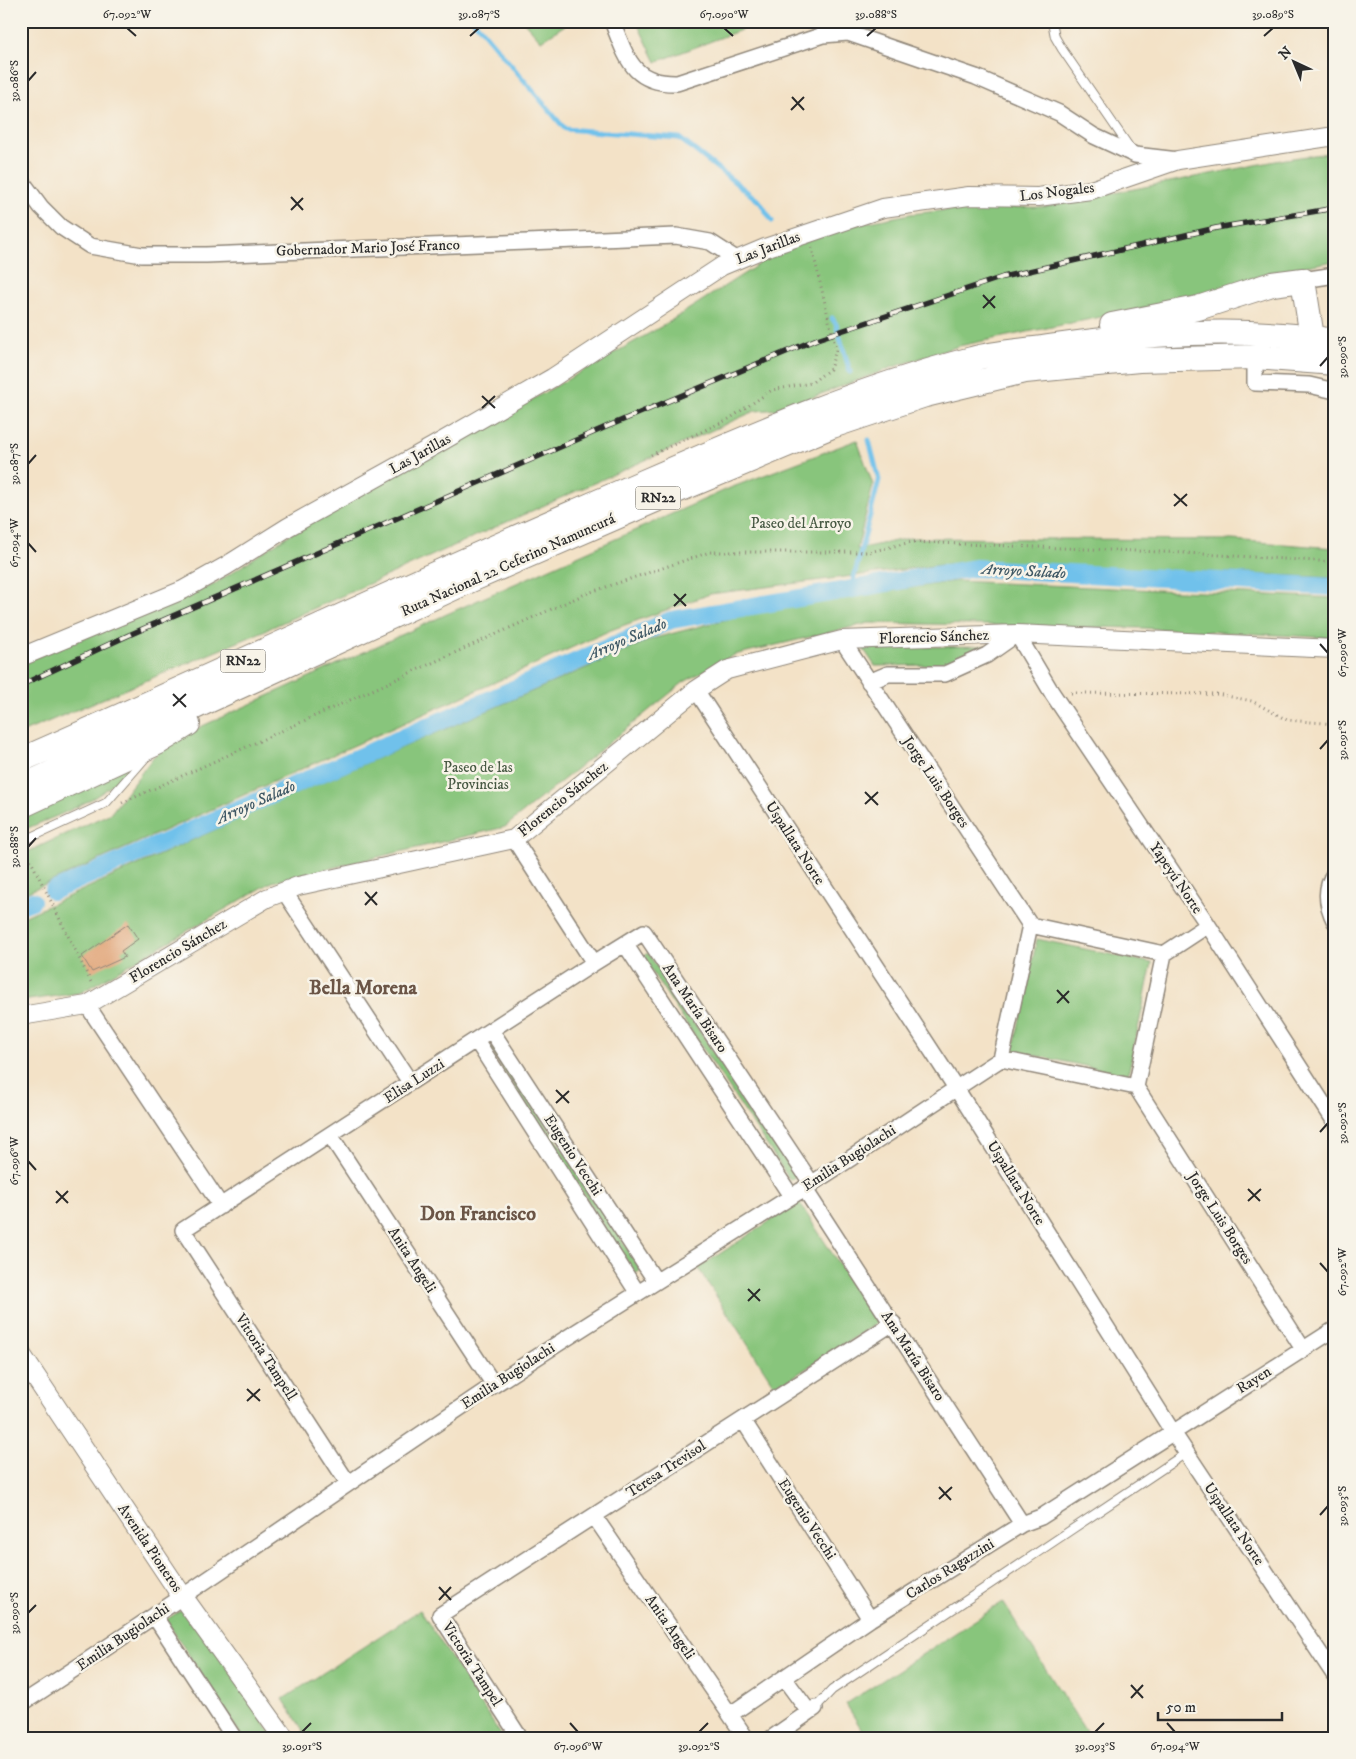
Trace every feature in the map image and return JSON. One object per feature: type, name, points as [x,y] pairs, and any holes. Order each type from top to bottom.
[{"type":"highway","points":[[976,358],[1116,324],[1198,308],[1272,284],[1303,280],[1312,337]]},
{"type":"highway","name":"Ruta Nacional 22 Ceferino Namuncurá","points":[[21,760],[180,690],[464,560],[740,441],[906,378],[976,358],[1092,340],[1173,333],[1244,332],[1312,337],[1335,341]]},
{"type":"highway","name":"Ruta Nacional 22 Ceferino Namuncurá","points":[[21,787],[471,580],[832,426],[925,395],[1025,371],[1139,360],[1255,357],[1330,363]]},
{"type":"highway","points":[[21,806],[159,742],[262,676]]},
{"type":"main road","name":"Avenida Pioneros","points":[[21,1355],[182,1596],[284,1738]]},
{"type":"street","points":[[612,21],[626,55],[639,74],[660,83],[677,83],[821,28],[847,27],[1059,113],[1094,136],[1135,154],[1178,160]]},
{"type":"street","name":"Los Nogales","points":[[809,233],[883,208],[969,196],[1038,197],[1091,190],[1178,160],[1335,136]]},
{"type":"street","name":"Gobernador Mario José Franco","points":[[21,180],[41,208],[61,227],[90,246],[142,254],[206,255],[676,236],[710,242],[738,260]]},
{"type":"street","name":"Las Jarillas","points":[[21,657],[183,590],[288,527],[552,378],[722,266],[809,233]]},
{"type":"street","points":[[1303,280],[1335,275]]},
{"type":"street","points":[[1255,357],[1255,382],[1309,385],[1335,391]]},
{"type":"street","name":"Florencio Sánchez","points":[[869,682],[888,674],[946,674],[987,655],[1017,634]]},
{"type":"street","name":"Florencio Sánchez","points":[[21,1016],[93,1001],[266,898],[284,891],[298,886],[514,839],[696,690],[727,670],[842,640],[1017,634],[1335,650]]},
{"type":"street","name":"Yapeyú Norte","points":[[1017,634],[1052,693],[1208,925],[1335,1122]]},
{"type":"street","name":"Jorge Luis Borges","points":[[842,640],[1030,925]]},
{"type":"street","name":"Uspallata Norte","points":[[696,690],[956,1088],[1186,1453],[1335,1676]]},
{"type":"street","points":[[514,839],[594,964]]},
{"type":"street","points":[[1335,872],[1330,879],[1327,894],[1328,908],[1335,922]]},
{"type":"street","points":[[284,891],[410,1082]]},
{"type":"street","points":[[1164,954],[1030,925],[1001,1059],[1136,1087],[1164,954],[1208,925]]},
{"type":"street","name":"Elisa Luzzi","points":[[183,1230],[644,932]]},
{"type":"street","name":"Ana María Bisaro","points":[[644,932],[802,1189]]},
{"type":"street","name":"Ana María Bisaro","points":[[625,944],[802,1189],[892,1323],[1022,1524]]},
{"type":"street","points":[[93,1001],[221,1206]]},
{"type":"street","name":"Eugenio Vecchi","points":[[491,1030],[655,1280]]},
{"type":"street","name":"Eugenio Vecchi","points":[[476,1040],[637,1292]]},
{"type":"street","name":"Emilia Bugiolachi","points":[[21,1704],[155,1617],[182,1596],[348,1483],[655,1280],[802,1189],[1001,1059]]},
{"type":"street","name":"Jorge Luis Borges","points":[[1136,1087],[1304,1349]]},
{"type":"street","name":"Anita Angeli","points":[[330,1135],[494,1386]]},
{"type":"street","name":"Vittoria Tampell","points":[[183,1230],[348,1483]]},
{"type":"street","name":"Teresa Trevisol","points":[[440,1615],[892,1323]]},
{"type":"street","name":"Rayen","points":[[1172,1431],[1335,1329]]},
{"type":"street","name":"Eugenio Vecchi","points":[[743,1420],[870,1619]]},
{"type":"street","name":"Carlos Ragazzini","points":[[731,1714],[870,1619],[1022,1524],[1041,1517],[1172,1431]]},
{"type":"street","name":"Anita Angeli","points":[[594,1516],[746,1738]]},
{"type":"street","name":"Victoria Tampel","points":[[440,1615],[520,1738]]},
{"type":"street","points":[[155,1617],[234,1738]]},
{"type":"street","points":[[772,1738],[812,1710],[784,1678]]},
{"type":"lane","points":[[1052,21],[1055,37],[1062,49],[1135,154]]},
{"type":"lane","points":[[21,842],[106,804],[159,742]]},
{"type":"lane","points":[[812,1710],[832,1690],[1186,1453]]},
{"type":"path","points":[[648,456],[730,419],[772,390],[811,382],[830,369],[836,350],[809,233]]},
{"type":"path","points":[[106,804],[125,803],[585,594],[710,552],[869,552],[912,542],[1335,562]]},
{"type":"path","points":[[1052,693],[1217,694],[1252,701],[1287,720],[1335,724]]},
{"type":"path","points":[[21,842],[52,906],[93,1001]]},
{"type":"green space","points":[[523,21],[571,21],[541,41]]},
{"type":"green space","points":[[636,21],[765,21],[656,62]]},
{"type":"green space","points":[[1335,152],[1335,261],[1266,273],[1233,286],[1184,300],[959,346],[893,367],[781,409],[755,411],[250,637],[21,733],[21,663],[213,585],[301,527],[664,325],[781,250],[854,225],[910,214],[968,208],[1043,207],[1286,159]]},
{"type":"green space","name":"Paseo del Arroyo","points":[[857,440],[873,485],[857,549],[910,538],[1232,540],[1335,548],[1335,578],[972,561],[710,594],[611,630],[21,895],[21,855],[111,813],[154,756],[174,739],[447,614],[730,488]]},
{"type":"green space","name":"Paseo de las Provincias","points":[[955,581],[1335,598],[1335,638],[1142,628],[869,623],[734,655],[684,682],[505,827],[272,882],[80,993],[21,1001],[21,918],[258,810],[655,638],[762,610]]},
{"type":"green space","points":[[985,646],[943,665],[875,666],[863,648]]},
{"type":"green space","points":[[131,763],[121,776],[96,796],[66,812],[21,831],[21,813]]},
{"type":"green space","points":[[1037,939],[1152,963],[1128,1075],[1013,1051]]},
{"type":"green space","points":[[648,953],[796,1176],[790,1180],[642,957]]},
{"type":"green space","points":[[496,1046],[641,1270],[635,1274],[490,1049]]},
{"type":"green space","points":[[799,1202],[877,1323],[776,1388],[698,1268]]},
{"type":"green space","points":[[1003,1602],[1090,1738],[867,1738],[846,1704]]},
{"type":"green space","points":[[187,1606],[274,1738],[243,1738],[166,1620]]},
{"type":"green space","points":[[420,1610],[503,1738],[308,1738],[283,1699]]},
{"type":"building","points":[[128,924],[138,939],[121,951],[125,957],[92,972],[82,956]]},
{"type":"waterway","points":[[474,21],[565,129],[679,138],[760,202],[772,221]]},
{"type":"waterway","points":[[832,318],[836,324],[850,372]]},
{"type":"waterway","points":[[851,589],[879,480],[869,440]]},
{"type":"waterway","name":"Arroyo Salado","points":[[53,891],[671,620],[975,568],[1335,587]]},
{"type":"waterway","name":"Arroyo Salado","points":[[21,905],[32,901]]},
{"type":"railway","points":[[21,685],[129,635],[606,427],[817,339],[1003,277],[1216,228],[1335,208]]},
{"type":"district","name":"Bella Morena","points":[[363,988]]},
{"type":"district","name":"Don Francisco","points":[[478,1214]]}]
